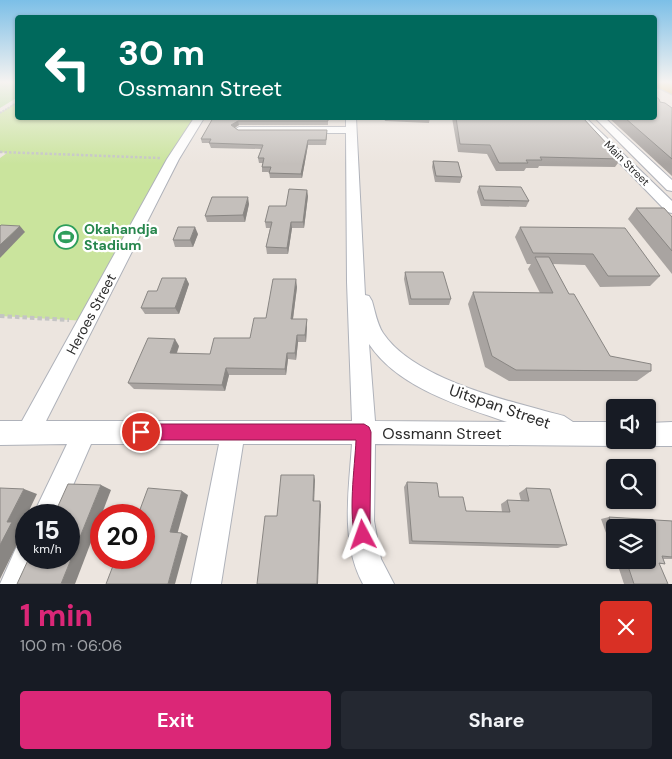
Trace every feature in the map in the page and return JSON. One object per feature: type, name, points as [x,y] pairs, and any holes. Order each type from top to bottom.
[{"type":"street","name":"Heroes Street","points":[[28,433],[174,159],[198,120]]},
{"type":"street","name":"Main Street","points":[[584,120],[672,208]]},
{"type":"street","name":"Main Street","points":[[602,120],[672,187]]},
{"type":"street","points":[[239,130],[351,124]]},
{"type":"street","name":"Uitspan Street","points":[[351,124],[356,282],[364,432],[361,521],[367,563],[379,584]]},
{"type":"street","name":"Uitspan Street","points":[[356,282],[376,340],[390,356],[406,367],[477,402],[581,434]]},
{"type":"street","points":[[51,504],[85,432]]},
{"type":"street","points":[[206,584],[233,432]]},
{"type":"street","name":"Ossmann Street","points":[[0,433],[364,432],[606,434]]},
{"type":"street","points":[[656,434],[672,434]]},
{"type":"street","points":[[14,584],[21,569]]},
{"type":"path","points":[[0,152],[174,159]]},
{"type":"path","points":[[0,316],[87,321]]},
{"type":"green space","name":"Okahandja Stadium","points":[[6,109],[15,109],[15,120],[198,120],[173,159],[87,321],[0,316],[0,158],[7,153],[0,152],[0,113]]},
{"type":"building","points":[[657,109],[672,109],[672,159],[627,120],[657,120]]},
{"type":"building","points":[[212,120],[328,120],[238,121],[231,125],[238,130],[327,130],[326,140],[308,140],[301,174],[269,173],[271,167],[262,167],[264,158],[258,158],[263,145],[209,143],[211,139],[201,139]]},
{"type":"building","points":[[456,120],[585,120],[621,159],[540,157],[542,160],[526,160],[528,163],[499,163],[490,145],[460,144]]},
{"type":"building","points":[[433,161],[458,162],[462,177],[436,176]]},
{"type":"building","points":[[479,186],[521,187],[529,201],[484,200]]},
{"type":"building","points":[[289,189],[307,190],[303,222],[291,222],[287,248],[266,247],[272,222],[265,222],[269,206],[286,206]]},
{"type":"building","points":[[212,197],[248,197],[243,215],[205,216]]},
{"type":"building","points":[[636,208],[664,208],[672,217],[672,251]]},
{"type":"building","points":[[0,226],[20,226],[0,245]]},
{"type":"building","points":[[178,227],[195,227],[190,240],[173,240]]},
{"type":"building","points":[[520,227],[625,228],[660,276],[608,276],[593,254],[533,253]]},
{"type":"building","points":[[535,257],[549,257],[569,294],[574,294],[610,356],[651,364],[651,371],[516,370],[492,356],[473,292],[553,293]]},
{"type":"building","points":[[405,272],[443,272],[451,299],[411,299]]},
{"type":"building","points":[[162,278],[186,278],[175,308],[141,308],[148,291],[157,291]]},
{"type":"building","points":[[273,279],[296,279],[291,319],[307,319],[305,335],[297,335],[295,353],[287,353],[285,369],[226,368],[222,385],[128,383],[148,338],[175,339],[170,353],[210,354],[214,338],[250,338],[254,318],[266,318]]},
{"type":"building","points":[[281,475],[314,475],[313,501],[320,501],[317,584],[257,584],[265,516],[277,516]]},
{"type":"building","points":[[407,482],[437,483],[439,497],[463,497],[466,511],[510,512],[507,500],[529,501],[526,488],[550,489],[567,545],[412,541]]},
{"type":"building","points":[[68,484],[101,485],[93,504],[90,504],[90,512],[80,537],[80,504],[59,504]]},
{"type":"building","points":[[0,488],[24,489],[7,522],[12,522],[0,545]]},
{"type":"building","points":[[148,488],[182,491],[170,532],[182,533],[168,584],[106,584],[112,569],[155,569],[155,504],[142,504]]},
{"type":"building","points":[[609,517],[640,519],[610,519]]},
{"type":"building","points":[[656,520],[672,521],[672,557],[662,556],[665,564],[659,563],[668,584],[634,584],[629,569],[656,569]]},
{"type":"building","points":[[24,569],[67,569],[61,584],[17,584]]},
{"type":"place","name":"Okahandja Stadium","points":[[66,237]]},
{"type":"route","points":[[141,432],[364,432],[361,521],[363,535]]}]
